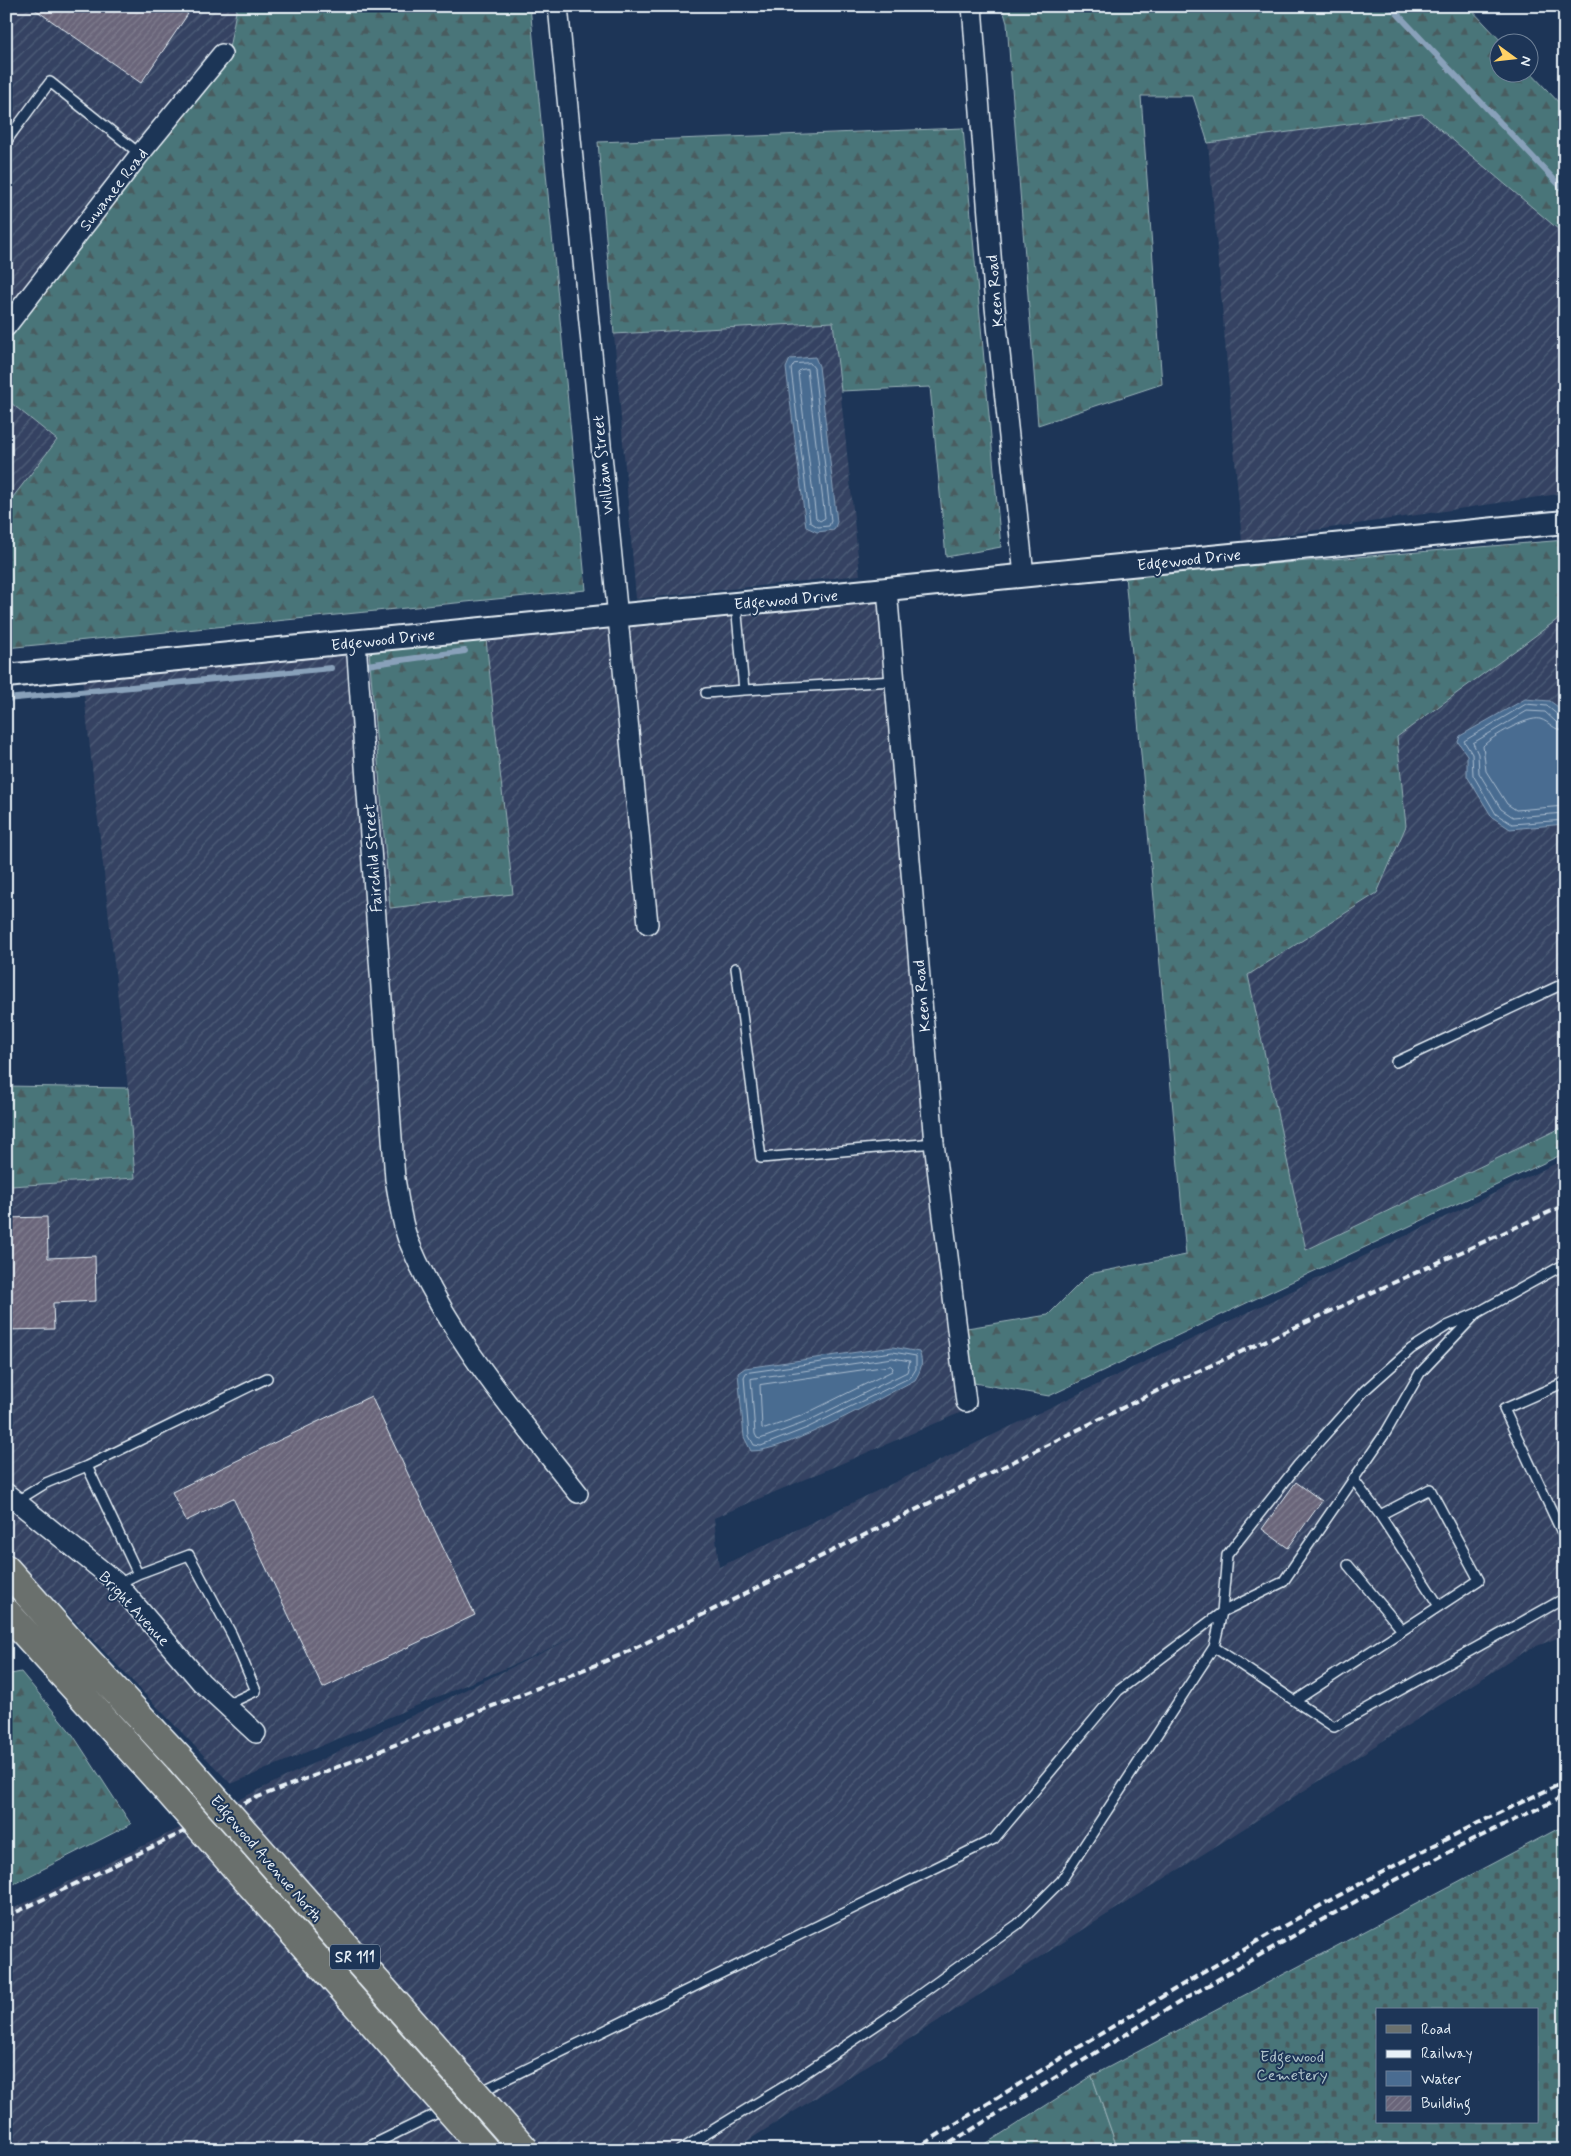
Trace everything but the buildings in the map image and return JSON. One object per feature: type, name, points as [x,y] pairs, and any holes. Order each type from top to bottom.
[{"type":"main road","name":"Edgewood Avenue North","points":[[6,1569],[75,1647],[184,1764],[525,2150]]},
{"type":"main road","name":"Edgewood Avenue North","points":[[6,1612],[157,1778],[486,2150]]},
{"type":"street","name":"William Street","points":[[558,6],[616,615],[648,924]]},
{"type":"street","name":"Keen Road","points":[[972,6],[995,307],[1024,575]]},
{"type":"street","name":"Suwanee Road","points":[[7,324],[140,154],[222,54]]},
{"type":"street","name":"Edgewood Drive","points":[[6,676],[1565,522]]},
{"type":"street","name":"Keen Road","points":[[887,589],[934,1143],[966,1402]]},
{"type":"street","name":"Fairchild Street","points":[[356,642],[395,1179],[408,1240],[446,1318],[507,1403],[578,1493]]},
{"type":"street","name":"Bright Avenue","points":[[12,1497],[118,1584],[201,1682],[256,1733]]},
{"type":"lane","points":[[6,142],[10,130],[50,82],[140,154]]},
{"type":"lane","points":[[736,604],[744,690]]},
{"type":"lane","points":[[706,693],[894,680]]},
{"type":"lane","points":[[736,968],[761,1158],[934,1143]]},
{"type":"lane","points":[[1396,1062],[1565,983]]},
{"type":"lane","points":[[680,2150],[794,2081],[887,2018],[1018,1924],[1060,1881],[1214,1647],[1222,1612],[1227,1555],[1298,1465],[1365,1390],[1411,1349],[1447,1326],[1477,1313],[1565,1264]]},
{"type":"lane","points":[[362,2150],[994,1839],[1118,1691],[1222,1612],[1283,1582],[1386,1432],[1420,1373],[1477,1313]]},
{"type":"lane","points":[[12,1497],[87,1466],[268,1378]]},
{"type":"lane","points":[[1565,1382],[1504,1409],[1565,1540]]},
{"type":"lane","points":[[87,1466],[138,1574]]},
{"type":"lane","points":[[1354,1480],[1439,1606]]},
{"type":"lane","points":[[1294,1701],[1479,1580],[1430,1489],[1380,1516]]},
{"type":"lane","points":[[118,1584],[138,1574],[189,1555],[232,1635],[256,1691],[226,1705]]},
{"type":"lane","points":[[1348,1565],[1402,1630]]},
{"type":"lane","points":[[1214,1647],[1334,1727],[1565,1598]]},
{"type":"shaded area","points":[[6,6],[237,6],[229,54],[6,340]]},
{"type":"shaded area","points":[[1422,114],[1565,235],[1565,493],[1242,541],[1208,143]]},
{"type":"shaded area","points":[[833,322],[860,575],[636,599],[614,334]]},
{"type":"shaded area","points":[[6,399],[57,440],[6,506]]},
{"type":"shaded area","points":[[878,598],[950,1329],[967,1328],[976,1406],[714,1518],[719,1567],[1565,1159],[1565,1635],[1529,1649],[733,2150],[6,2150],[6,1912],[591,1629],[518,1663],[231,1784],[6,1549],[6,1182],[11,1186],[135,1178],[128,1088],[82,677],[369,651],[390,908],[513,893],[486,639]]},
{"type":"shaded area","points":[[1565,614],[1565,712],[1550,701],[1525,699],[1460,736],[1458,742],[1467,755],[1467,776],[1510,829],[1565,824],[1565,1126],[1306,1250],[1248,975],[1377,893],[1406,826],[1397,737]]},
{"type":"green space","points":[[237,6],[530,6],[586,590],[6,648],[6,506],[57,440],[6,399],[6,340],[228,54]]},
{"type":"green space","points":[[1002,6],[1468,6],[1493,32],[1488,32],[1488,82],[1538,80],[1565,109],[1565,235],[1422,114],[1208,143],[1193,96],[1141,96],[1162,384],[1038,425],[1007,23]]},
{"type":"green space","points":[[963,128],[1001,547],[946,557],[930,387],[841,391],[833,322],[614,334],[598,142]]},
{"type":"green space","points":[[1565,540],[1565,614],[1397,737],[1406,826],[1377,893],[1248,975],[1306,1250],[1565,1126],[1565,1153],[1049,1396],[974,1383],[967,1328],[1048,1315],[1089,1274],[1186,1255],[1125,576]]},
{"type":"green space","points":[[486,639],[513,894],[390,908],[369,651]]},
{"type":"green space","points":[[6,1086],[128,1088],[135,1178],[11,1186],[6,1182]]},
{"type":"green space","points":[[21,1672],[73,1735],[131,1824],[6,1888],[6,1675]]},
{"type":"green space","name":"Edgewood Cemetery","points":[[1565,1825],[1565,2150],[1118,2150],[1092,2076]]},
{"type":"green space","points":[[1092,2076],[1118,2150],[976,2150]]},
{"type":"water","points":[[815,357],[819,366],[837,522],[834,530],[817,532],[806,527],[786,368],[790,359]]},
{"type":"water","points":[[1525,699],[1550,701],[1565,712],[1565,824],[1510,829],[1492,817],[1467,776],[1467,755],[1458,742],[1460,736]]},
{"type":"water","points":[[893,1347],[919,1352],[921,1366],[915,1380],[809,1434],[767,1449],[751,1451],[744,1437],[738,1373],[745,1368]]},
{"type":"waterway","points":[[1390,6],[1565,191]]},
{"type":"waterway","points":[[367,665],[465,651]]},
{"type":"waterway","points":[[6,699],[331,668]]},
{"type":"railway","points":[[6,1917],[250,1800],[382,1750],[623,1654],[1181,1379],[1565,1205]]},
{"type":"railway","points":[[914,2150],[1153,2002],[1315,1909],[1397,1864],[1565,1782]]},
{"type":"railway","points":[[939,2150],[1092,2055],[1325,1918],[1484,1835],[1565,1796]]}]
